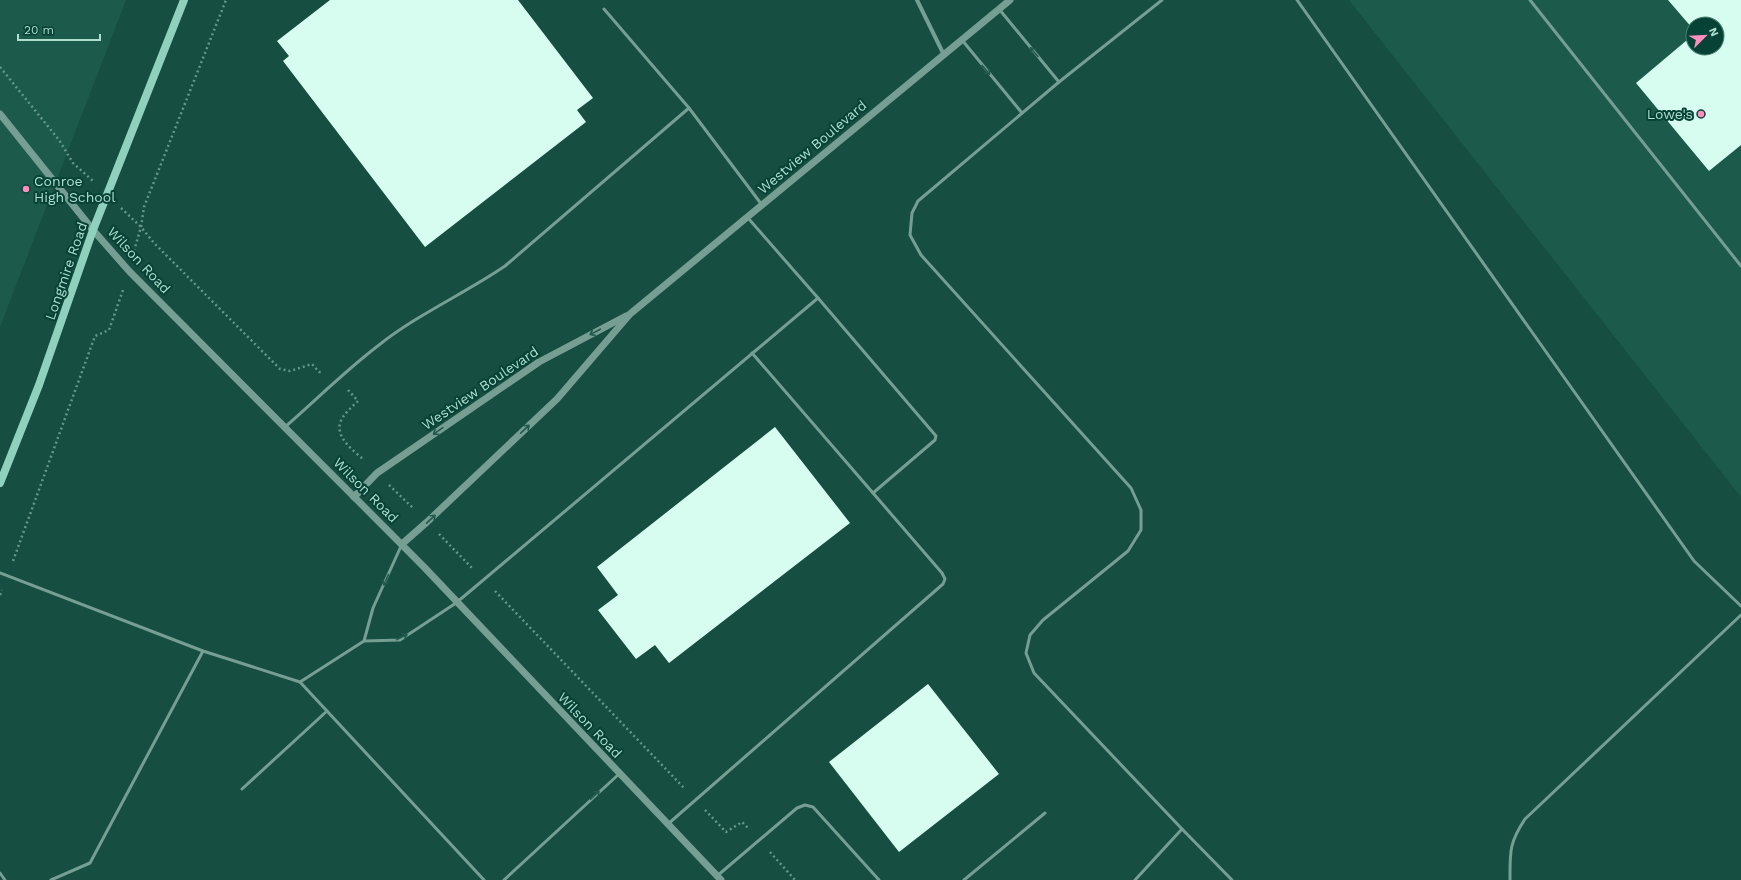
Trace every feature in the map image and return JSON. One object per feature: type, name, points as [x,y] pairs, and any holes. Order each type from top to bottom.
[{"type":"main road","name":"Longmire Road","points":[[0,484],[39,385],[93,230],[184,0]]},
{"type":"street","points":[[917,0],[944,55]]},
{"type":"street","name":"Westview Boulevard","points":[[402,544],[557,399],[630,314],[1010,0]]},
{"type":"street","name":"Wilson Road","points":[[0,114],[93,230],[129,271],[402,544],[456,603],[719,878]]},
{"type":"street","name":"Westview Boulevard","points":[[354,497],[377,473],[539,362],[630,314]]},
{"type":"lane","points":[[1162,0],[1059,82],[918,201],[912,213],[910,235],[921,255],[1130,488],[1141,510],[1141,530],[1128,551],[1043,620],[1030,635],[1026,653],[1034,673],[1232,880]]},
{"type":"lane","points":[[1297,0],[1694,561],[1741,606]]},
{"type":"lane","points":[[1530,0],[1741,266]]},
{"type":"lane","points":[[604,9],[689,108],[762,205]]},
{"type":"lane","points":[[999,9],[1059,82]]},
{"type":"lane","points":[[962,40],[1022,113]]},
{"type":"lane","points":[[285,427],[379,345],[410,324],[505,266],[689,108]]},
{"type":"lane","points":[[747,217],[936,436],[935,440],[873,493]]},
{"type":"lane","points":[[300,682],[364,641],[400,640],[456,603],[818,298]]},
{"type":"lane","points":[[668,824],[943,584],[945,579],[942,573],[752,353]]},
{"type":"lane","points":[[364,641],[373,608],[402,544]]},
{"type":"lane","points":[[0,573],[203,651],[300,682],[484,880]]},
{"type":"lane","points":[[1510,880],[1510,854],[1513,841],[1515,834],[1525,819],[1741,615]]},
{"type":"lane","points":[[51,880],[90,863],[203,651]]},
{"type":"lane","points":[[242,789],[327,711]]},
{"type":"lane","points":[[504,880],[619,773]]},
{"type":"lane","points":[[719,878],[759,840],[797,808],[805,805],[813,807],[879,880]]},
{"type":"lane","points":[[964,880],[1045,813]]},
{"type":"lane","points":[[1135,880],[1182,829]]},
{"type":"lane","points":[[0,873],[5,880]]},
{"type":"path","points":[[0,595],[95,336],[109,330],[129,271],[141,226],[144,207],[226,0]]},
{"type":"path","points":[[0,67],[59,140],[73,163],[141,226],[154,243],[280,369],[290,371],[312,364],[319,372],[333,371],[358,401],[342,418],[339,427],[342,439],[427,522],[726,832],[742,822],[795,880]]},
{"type":"shaded area","name":"Conroe High School","points":[[0,0],[126,0],[0,327]]},
{"type":"shaded area","points":[[1349,0],[1741,0],[1741,497]]},
{"type":"building","points":[[330,0],[518,0],[593,98],[577,110],[586,122],[425,247],[283,61],[289,56],[277,41]]},
{"type":"building","name":"Lowe's","points":[[1668,0],[1741,0],[1741,145],[1709,171],[1636,83],[1685,42],[1685,56],[1725,56],[1725,16],[1685,16],[1685,20]]},
{"type":"building","points":[[775,427],[850,523],[669,663],[655,645],[636,659],[598,610],[618,595],[597,567]]},
{"type":"building","points":[[928,684],[999,774],[899,852],[829,762]]},
{"type":"place","name":"Lowe's","points":[[1701,114]]},
{"type":"place","name":"Conroe High School","points":[[26,189]]}]
